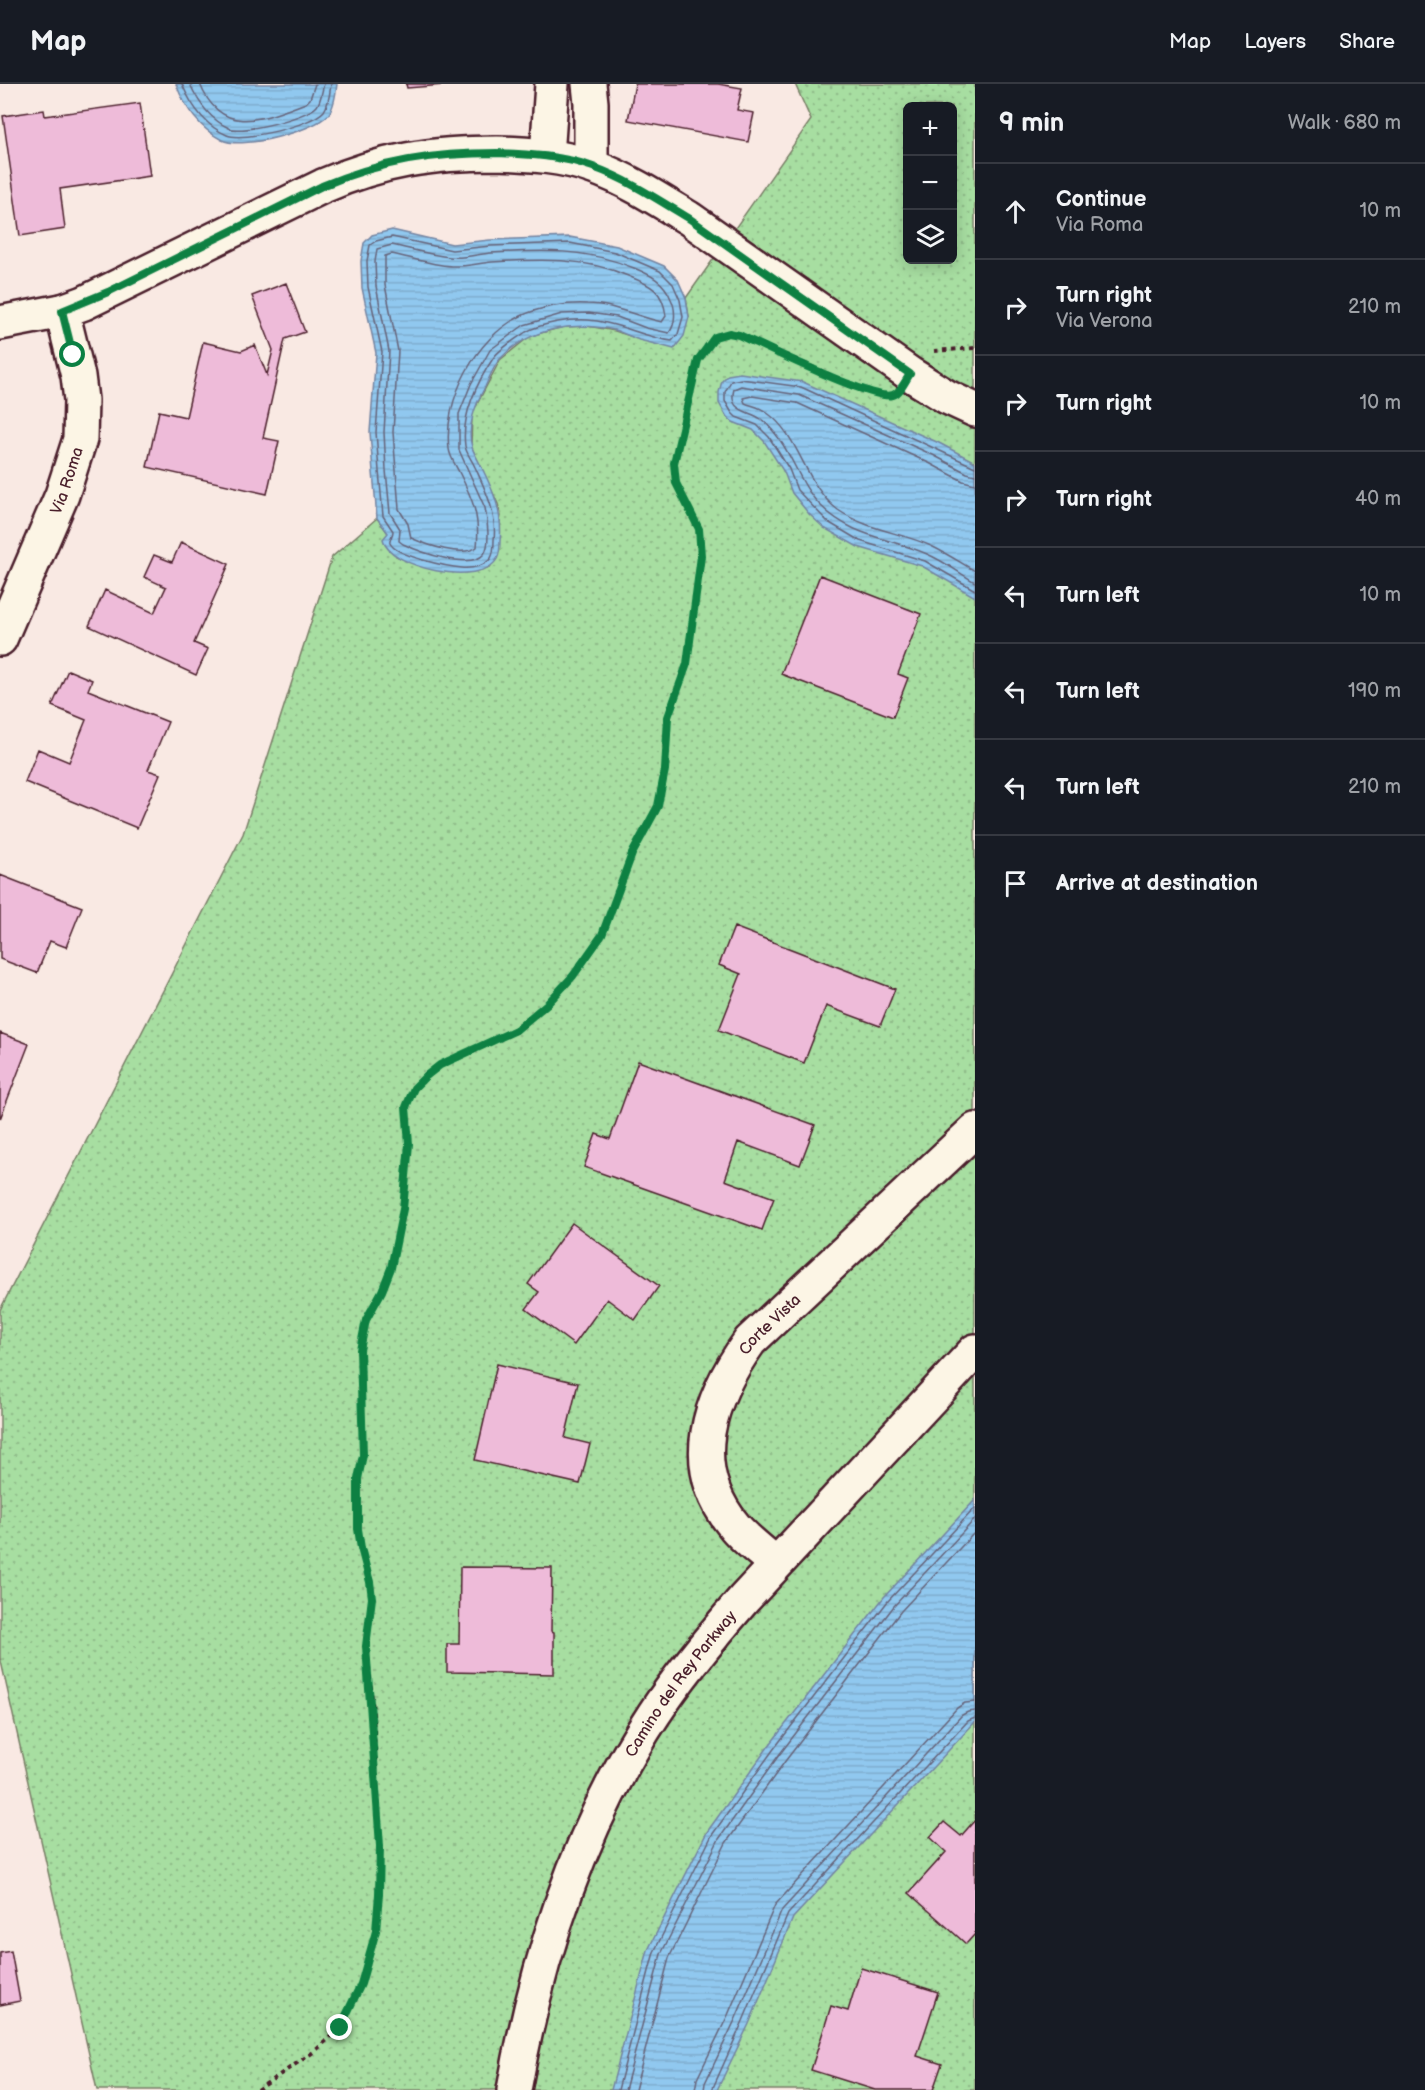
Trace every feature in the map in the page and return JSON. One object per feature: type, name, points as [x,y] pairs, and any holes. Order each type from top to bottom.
[{"type":"street","points":[[547,156],[552,84]]},
{"type":"street","points":[[589,84],[591,166]]},
{"type":"street","points":[[0,323],[62,311],[108,292],[354,172],[414,158],[451,154],[547,156],[591,166],[636,187],[690,219],[910,374],[947,397],[975,410]]},
{"type":"street","name":"Via Roma","points":[[0,639],[62,495],[80,439],[81,411],[78,376],[62,311]]},
{"type":"street","name":"Corte Vista","points":[[776,1564],[736,1528],[724,1512],[714,1492],[708,1473],[706,1449],[708,1423],[719,1392],[732,1366],[750,1341],[975,1130]]},
{"type":"street","name":"Camino del Rey Parkway","points":[[514,2090],[522,2043],[545,1957],[578,1861],[623,1768],[653,1715],[711,1636],[975,1351]]},
{"type":"path","points":[[256,2090],[315,2051],[340,2028],[361,1984],[376,1931],[380,1846],[366,1646],[372,1598],[358,1529],[358,1479],[363,1455],[360,1350],[366,1320],[382,1291],[391,1268],[403,1209],[409,1144],[406,1107],[409,1098],[414,1088],[440,1065],[516,1030],[548,1003],[573,976],[602,935],[632,854],[658,806],[665,770],[668,717],[687,664],[700,565],[699,529],[679,490],[674,470],[695,369],[702,351],[715,337],[729,333],[739,335],[858,388],[886,396],[894,395],[910,374]]},
{"type":"green space","points":[[795,84],[975,84],[975,2090],[97,2090],[0,1657],[0,1310],[243,834],[332,557],[377,518],[388,533],[396,556],[417,564],[458,572],[482,570],[491,566],[501,516],[498,504],[471,446],[472,414],[500,360],[530,336],[563,327],[588,326],[615,331],[675,348],[689,317],[686,298],[811,120]]},
{"type":"water","points":[[176,84],[337,84],[332,108],[328,115],[320,121],[293,133],[245,143],[222,140],[206,130],[188,109]]},
{"type":"water","points":[[392,230],[452,244],[570,237],[617,246],[664,266],[678,280],[686,298],[689,317],[684,336],[674,349],[639,340],[614,330],[583,326],[538,334],[524,340],[500,359],[478,400],[470,440],[497,503],[501,531],[500,550],[497,559],[488,568],[473,572],[436,571],[417,566],[401,558],[389,549],[383,539],[388,533],[377,518],[370,432],[376,353],[362,288],[361,261],[364,243],[372,235]]},
{"type":"water","points":[[740,373],[803,382],[939,443],[975,462],[975,597],[922,566],[858,547],[824,528],[809,514],[792,493],[784,472],[764,441],[753,430],[727,417],[719,403],[722,381],[728,375]]},
{"type":"water","points":[[975,1500],[975,1722],[793,1918],[749,2024],[717,2090],[611,2090],[648,1950],[707,1832],[768,1747],[884,1597]]},
{"type":"building","points":[[406,84],[457,84],[407,88]]},
{"type":"building","points":[[635,84],[718,84],[742,88],[737,110],[754,113],[748,142],[628,120]]},
{"type":"building","points":[[140,103],[150,176],[60,189],[65,229],[20,236],[3,116],[44,110],[45,116]]},
{"type":"building","points":[[286,283],[305,332],[285,339],[263,438],[279,441],[267,494],[147,467],[159,411],[186,417],[203,342],[241,351],[255,345],[267,375],[273,350],[252,296]]},
{"type":"building","points":[[181,542],[229,564],[194,643],[208,649],[196,675],[89,626],[105,590],[154,613],[166,587],[144,577],[154,555],[172,562]]},
{"type":"building","points":[[820,575],[921,614],[898,674],[908,678],[893,717],[781,674]]},
{"type":"building","points":[[68,670],[92,680],[88,690],[168,722],[148,770],[160,774],[137,828],[25,782],[38,749],[69,762],[86,720],[52,706]]},
{"type":"building","points":[[0,875],[82,907],[66,947],[50,941],[37,973],[0,959]]},
{"type":"building","points":[[734,927],[895,989],[880,1026],[826,1006],[804,1063],[719,1030],[741,974],[719,965]]},
{"type":"building","points":[[0,1033],[29,1044],[0,1119]]},
{"type":"building","points":[[638,1061],[815,1125],[800,1165],[738,1142],[725,1180],[774,1198],[762,1230],[584,1167],[596,1134],[610,1139]]},
{"type":"building","points":[[572,1223],[659,1286],[635,1320],[607,1299],[574,1345],[526,1309],[539,1292],[528,1284]]},
{"type":"building","points":[[497,1364],[578,1383],[565,1438],[590,1444],[580,1484],[475,1460]]},
{"type":"building","points":[[460,1567],[552,1568],[551,1631],[554,1632],[554,1674],[447,1672],[447,1644],[459,1644]]},
{"type":"building","points":[[975,1820],[975,1934],[966,1944],[909,1893],[946,1852],[930,1837],[944,1822],[961,1836]]},
{"type":"building","points":[[11,1951],[20,2001],[0,2005],[0,1953]]},
{"type":"building","points":[[861,1968],[938,1992],[917,2056],[942,2064],[933,2090],[875,2090],[811,2070],[831,2006],[848,2011]]},
{"type":"route","points":[[73,355],[62,311],[108,292],[322,186],[354,172],[414,158],[451,154],[519,154],[547,156],[591,166],[659,200],[690,219],[910,374],[894,395],[886,396],[858,388],[739,335],[721,334],[702,351],[695,369],[674,463],[674,477],[699,529],[701,556],[687,664],[668,717],[663,789],[658,806],[632,854],[602,935],[573,976],[548,1003],[516,1030],[440,1065],[414,1088],[409,1098],[406,1107],[409,1144],[403,1209],[391,1268],[382,1291],[366,1320],[360,1350],[363,1455],[358,1479],[358,1529],[372,1598],[366,1646],[372,1701],[380,1846],[379,1894],[376,1931],[361,1984],[340,2028]]}]
